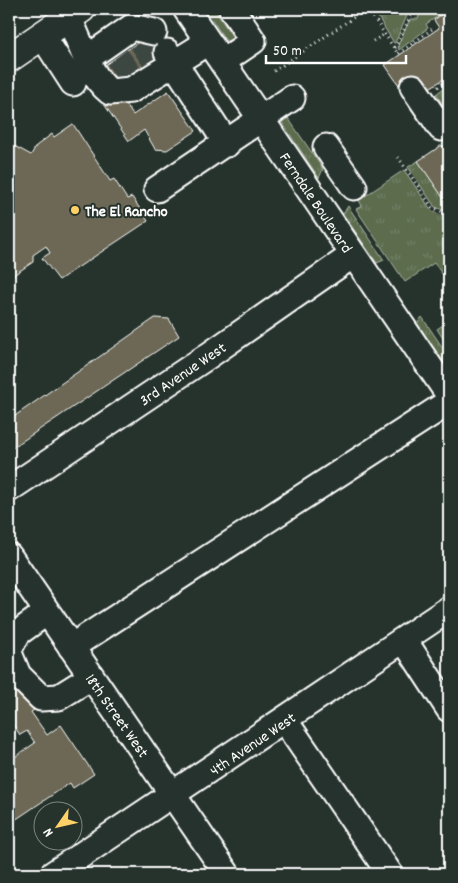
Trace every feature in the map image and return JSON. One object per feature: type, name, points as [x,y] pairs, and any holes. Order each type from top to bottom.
[{"type":"main road","points":[[9,58],[71,12]]},
{"type":"street","name":"Ferndale Boulevard","points":[[186,9],[449,395]]},
{"type":"street","points":[[198,99],[221,60],[253,41],[232,9]]},
{"type":"street","points":[[71,12],[86,59],[101,85],[110,92],[131,90],[124,65]]},
{"type":"street","points":[[42,35],[73,83]]},
{"type":"street","points":[[86,59],[124,65],[155,49],[221,60]]},
{"type":"street","points":[[124,65],[155,49]]},
{"type":"street","points":[[155,49],[198,99],[227,144]]},
{"type":"street","points":[[413,87],[441,128]]},
{"type":"street","points":[[157,189],[227,144],[292,98]]},
{"type":"street","points":[[326,148],[354,187]]},
{"type":"street","name":"3rd Avenue West","points":[[9,489],[208,356],[353,254]]},
{"type":"street","points":[[71,647],[449,402]]},
{"type":"street","name":"18th Street West","points":[[9,556],[227,874]]},
{"type":"street","name":"4th Avenue West","points":[[52,874],[284,721],[449,609]]},
{"type":"street","points":[[9,648],[18,633],[47,612]]},
{"type":"street","points":[[404,640],[449,709]]},
{"type":"street","points":[[9,653],[18,675],[40,698],[60,697],[91,677]]},
{"type":"street","points":[[284,721],[390,874]]},
{"type":"path","points":[[274,71],[367,9],[398,54],[435,27]]},
{"type":"path","points":[[395,49],[414,9]]},
{"type":"path","points":[[373,41],[385,34]]},
{"type":"path","points":[[398,157],[432,207],[449,215]]},
{"type":"green space","points":[[205,9],[214,9],[234,39],[226,41]]},
{"type":"green space","points":[[373,9],[410,9],[395,43],[394,43]]},
{"type":"green space","points":[[415,9],[449,9],[426,24],[428,28],[399,50],[398,45],[410,19],[418,19],[419,16]]},
{"type":"green space","points":[[449,84],[449,113],[436,94]]},
{"type":"green space","points":[[286,115],[323,169],[319,178],[281,121]]},
{"type":"green space","points":[[418,161],[444,198],[449,195],[449,212],[435,207],[408,167]]},
{"type":"green space","points":[[404,170],[432,211],[449,219],[449,275],[443,275],[434,263],[405,282],[356,209],[362,206],[359,200]]},
{"type":"green space","points":[[348,206],[384,260],[377,263],[343,214]]},
{"type":"green space","points":[[422,317],[449,357],[449,370],[417,324]]},
{"type":"green space","points":[[449,321],[449,348],[437,329]]},
{"type":"building","points":[[449,9],[449,76],[426,90],[403,91],[385,65],[439,28],[434,20]]},
{"type":"building","points":[[158,29],[172,48],[112,89],[99,69]]},
{"type":"building","points":[[168,91],[196,131],[167,150],[155,149],[144,130],[129,141],[104,104],[118,94],[133,115]]},
{"type":"building","name":"The El Rancho","points":[[73,124],[110,181],[114,179],[127,199],[132,197],[148,221],[59,280],[42,258],[50,253],[46,246],[33,255],[33,262],[9,278],[9,143],[31,155],[36,146],[52,134],[54,137]]},
{"type":"building","points":[[449,142],[449,195],[444,199],[418,161]]},
{"type":"building","points":[[155,318],[169,319],[179,336],[9,450],[9,420]]},
{"type":"building","points":[[9,666],[38,707],[31,712],[47,735],[61,725],[94,774],[73,788],[70,783],[45,800],[32,800],[32,809],[9,824],[9,761],[35,743],[27,731],[20,735],[13,724],[9,726]]},
{"type":"tunnel","points":[[141,41],[154,60]]},
{"type":"tunnel","points":[[117,57],[131,76]]},
{"type":"place","name":"The El Rancho","points":[[75,210]]}]
